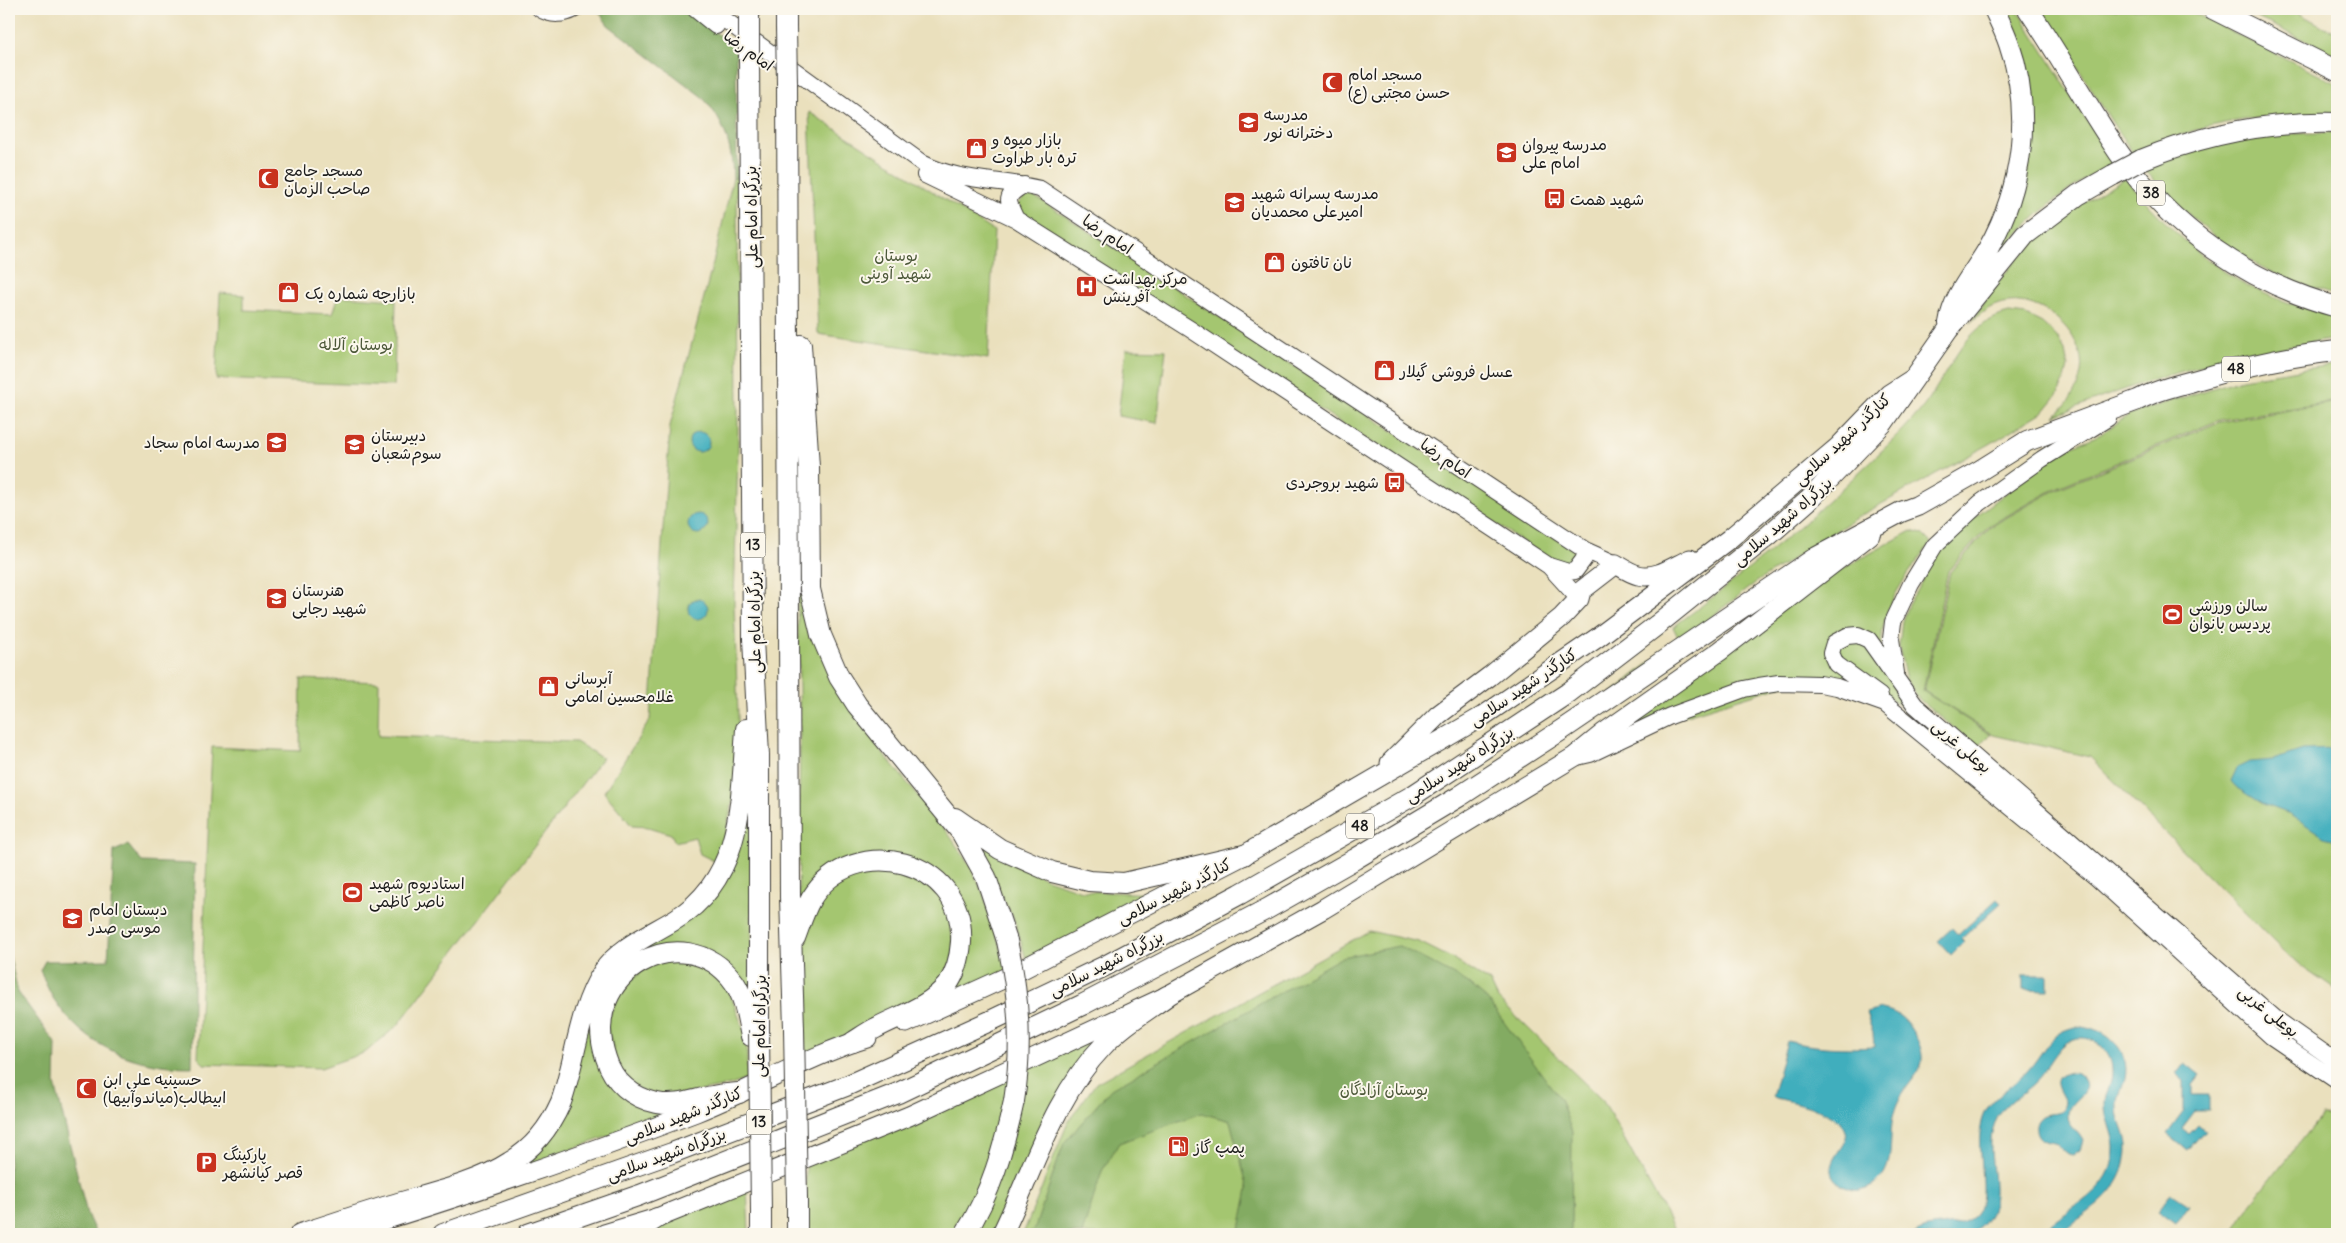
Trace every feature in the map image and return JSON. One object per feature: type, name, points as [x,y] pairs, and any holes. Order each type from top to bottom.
[{"type":"highway","name":"بزرگراه امام علی","points":[[749,9],[753,639],[759,755],[758,1075],[761,1234]]},
{"type":"highway","points":[[1948,330],[1951,308],[1987,250],[2004,218],[2022,142],[2023,117],[2015,64],[2009,43],[1994,9]]},
{"type":"highway","name":"38","points":[[2028,9],[2119,153],[2166,210],[2188,230],[2243,268],[2273,285],[2337,307]]},
{"type":"highway","points":[[2213,9],[2337,71]]},
{"type":"highway","name":"بزرگراه امام علی","points":[[786,18],[789,287],[790,897],[793,942],[796,1234]]},
{"type":"highway","name":"بزرگراه شهید سلامی","points":[[443,1234],[672,1152],[846,1086],[990,1021],[1105,966],[1240,894],[1412,796],[1568,693],[1769,535],[1810,499],[1884,423],[1948,330],[2025,235],[2078,195],[2141,160],[2188,142],[2238,130],[2297,122],[2337,123]]},
{"type":"highway","points":[[789,287],[800,325],[809,467],[810,589],[821,635],[839,677],[857,705],[961,832],[986,877],[1007,941],[1015,978],[1020,1018],[1019,1056],[1014,1100],[1008,1130],[995,1171],[965,1234]]},
{"type":"highway","name":"بزرگراه شهید سلامی","points":[[528,1234],[726,1162],[898,1093],[1029,1032],[1267,909],[1355,860],[1460,796],[1563,729],[1815,558],[1901,512],[1917,506],[2027,441],[2138,400],[2149,394],[2238,368],[2337,351]]},
{"type":"highway","points":[[300,1234],[442,1190],[496,1170],[524,1152],[547,1128],[558,1110],[567,1085],[590,997],[604,971],[621,954],[637,942],[691,910],[707,894],[725,860],[742,799],[753,639]]},
{"type":"highway","points":[[944,810],[1000,849],[1052,872],[1089,881],[1124,883],[1244,855]]},
{"type":"highway","points":[[793,942],[811,899],[831,878],[860,863],[884,860],[907,864],[934,879],[954,901],[961,923],[961,947],[956,966],[948,983],[929,1001],[876,1028],[854,1042]]},
{"type":"highway","points":[[739,1093],[668,1104],[644,1099],[620,1084],[608,1064],[600,1030],[604,1005],[615,985],[627,971],[644,961],[672,953],[697,956],[718,966],[733,982],[740,993],[758,1075]]},
{"type":"highway","points":[[1002,1234],[1059,1108],[1076,1079],[1104,1044],[1167,996]]},
{"type":"highway","points":[[632,1234],[657,1218]]},
{"type":"main road","points":[[540,9],[552,14],[570,12],[575,9]]},
{"type":"main road","name":"امام رضا","points":[[694,9],[917,171],[1016,219],[1190,329],[1549,566],[1579,599]]},
{"type":"main road","name":"امام رضا","points":[[710,9],[922,164],[953,176],[1024,184],[1040,189],[1585,550],[1621,566]]},
{"type":"main road","points":[[1016,219],[1008,204],[1009,196],[1024,184]]},
{"type":"main road","name":"کنارگذر شهید سلامی","points":[[338,1234],[490,1187],[594,1150],[739,1093],[854,1042],[886,1032],[1007,978],[1244,855],[1483,716],[1597,638],[1729,539],[1838,447],[1889,394],[1915,378]]},
{"type":"main road","name":"بوعلی غربی","points":[[2138,400],[2031,466],[1980,503],[1935,545],[1910,584],[1893,622],[1892,647],[1899,682],[1915,705],[2276,1019],[2337,1062]]},
{"type":"main road","points":[[604,1234],[657,1218],[909,1116],[1167,996],[1323,908],[1574,757],[1605,732],[1720,651],[1901,512]]},
{"type":"main road","points":[[1374,779],[1438,714],[1497,670],[1562,617],[1579,599],[1587,597],[1621,566],[1636,574],[1647,576],[1658,574],[1729,539]]},
{"type":"main road","points":[[1549,566],[1568,572],[1575,571],[1584,559],[1585,550]]},
{"type":"main road","points":[[1886,704],[1873,690],[1836,664],[1831,653],[1834,643],[1840,638],[1853,635],[1868,640],[1899,682]]},
{"type":"main road","name":"بوعلی غربی","points":[[1574,757],[1590,754],[1670,716],[1744,689],[1759,686],[1779,683],[1820,684],[1837,687],[1886,704],[2097,878],[2272,1037],[2337,1081]]},
{"type":"green space","points":[[597,9],[682,9],[736,47],[737,178],[733,178],[731,155],[725,134],[716,114],[709,105],[701,96],[608,25]]},
{"type":"green space","points":[[1998,9],[2015,9],[2024,20],[2114,164],[2064,193],[2021,230],[1994,258],[2027,137]]},
{"type":"green space","points":[[2041,9],[2186,9],[2337,84],[2337,114],[2268,117],[2233,121],[2183,134],[2134,154]]},
{"type":"green space","points":[[2238,9],[2291,9],[2337,34],[2337,55]]},
{"type":"green space","name":"بوستان شهید آوینی","points":[[809,112],[994,231],[988,359],[818,334]]},
{"type":"green space","points":[[2315,133],[2337,134],[2337,296],[2290,280],[2268,270],[2229,247],[2192,218],[2143,168],[2206,147],[2271,136]]},
{"type":"green space","points":[[733,178],[737,178],[738,449],[734,604],[740,772],[718,863],[700,854],[695,837],[675,842],[671,834],[648,827],[632,826],[604,792],[650,720],[670,426],[714,259]]},
{"type":"green space","points":[[2125,178],[2178,235],[2224,271],[2264,293],[2337,318],[2337,339],[2265,351],[2193,368],[2123,390],[2055,416],[2071,397],[2080,380],[2081,358],[2077,344],[2069,331],[2046,311],[2018,302],[1993,306],[1970,323],[2005,274],[2042,234],[2096,195]]},
{"type":"green space","points":[[1028,193],[1572,549],[1576,553],[1574,564],[1567,567],[1554,562],[1023,215],[1018,204]]},
{"type":"green space","name":"بوستان آلاله","points":[[220,293],[244,295],[244,310],[332,314],[338,296],[396,300],[394,386],[216,379]]},
{"type":"green space","points":[[2009,313],[2026,315],[2042,323],[2058,338],[2065,351],[2068,366],[2065,379],[2058,394],[2044,411],[1990,444],[1856,518],[1755,583],[1555,738],[1693,628],[1678,637],[1673,627],[1765,556],[1853,478],[1920,411],[1957,353],[1979,328],[1993,319]]},
{"type":"green space","points":[[1126,349],[1166,350],[1157,423],[1118,416]]},
{"type":"green space","points":[[2337,364],[2337,401],[2219,420],[2056,488],[1989,526],[1948,571],[1923,691],[1991,735],[1976,746],[1919,699],[1906,680],[1899,647],[1902,621],[1908,605],[1947,538],[2061,451],[2101,434],[2130,414],[2242,379]]},
{"type":"green space","points":[[2337,402],[2337,991],[2302,967],[2274,942],[2090,757],[1993,735],[1924,691],[1950,572],[1990,527],[2055,490],[2219,422]]},
{"type":"green space","points":[[1911,531],[1922,534],[1931,543],[1890,604],[1882,632],[1882,647],[1873,638],[1829,643],[1872,694],[1804,679],[1618,736],[1618,729],[1805,589]]},
{"type":"green space","points":[[797,582],[804,582],[875,743],[948,833],[971,867],[983,893],[1008,971],[888,1027],[953,985],[955,896],[872,855],[798,915],[800,740]]},
{"type":"green space","points":[[1862,641],[1931,728],[1844,664],[1837,649],[1840,644]]},
{"type":"green space","name":"استادیوم شهید ناصر کاظمی","points":[[301,679],[379,682],[378,736],[576,742],[602,758],[398,1025],[366,1052],[321,1068],[204,1064],[198,1058],[212,747],[300,751]]},
{"type":"green space","points":[[751,757],[752,992],[742,989],[670,950],[601,1004],[626,1094],[712,1099],[506,1173],[531,1154],[590,1015],[621,963],[704,906]]},
{"type":"green space","points":[[973,839],[1047,879],[1082,891],[1156,894],[1026,959],[1015,922]]},
{"type":"green space","points":[[128,845],[142,862],[195,864],[192,1067],[171,1066],[131,1058],[96,1042],[80,1030],[66,1015],[51,995],[40,970],[45,961],[108,960],[114,851]]},
{"type":"green space","points":[[905,866],[947,899],[955,958],[928,999],[805,1055],[803,958],[807,922],[811,910],[821,896],[841,875]]},
{"type":"green space","name":"بوستان آزادگان","points":[[1369,931],[1419,942],[1451,958],[1490,982],[1498,999],[1603,1101],[1677,1234],[1023,1234],[1068,1122],[1096,1083]]},
{"type":"green space","name":"بوستان آزادگان","points":[[1399,946],[1467,982],[1487,999],[1560,1099],[1572,1132],[1571,1234],[1239,1234],[1248,1189],[1230,1121],[1201,1113],[1119,1143],[1102,1171],[1082,1234],[1030,1234],[1035,1227],[1064,1143],[1111,1089],[1342,957]]},
{"type":"green space","points":[[9,953],[18,992],[56,1044],[55,1084],[87,1214],[96,1234],[9,1234]]},
{"type":"green space","points":[[671,957],[723,975],[747,1038],[747,1079],[731,1085],[656,1100],[616,1073],[603,1030],[627,977]]},
{"type":"green space","points":[[1111,1032],[995,1234],[971,1234],[1023,1068]]},
{"type":"green space","points":[[1013,1072],[997,1148],[959,1234],[806,1234],[806,1162]]},
{"type":"green space","points":[[2321,1116],[2337,1117],[2337,1234],[2234,1234],[2245,1212]]},
{"type":"green space","points":[[747,1186],[749,1234],[639,1234]]},
{"type":"water","points":[[699,432],[706,435],[709,442],[706,449],[699,452],[692,449],[689,442],[692,435]]},
{"type":"water","points":[[698,514],[705,517],[708,524],[705,531],[698,534],[691,531],[688,524],[691,517]]},
{"type":"water","points":[[698,599],[705,602],[708,609],[705,616],[698,619],[691,616],[688,609],[691,602]]},
{"type":"water","points":[[2337,749],[2337,840],[2324,837],[2290,814],[2263,804],[2235,786],[2231,781],[2237,768],[2249,762],[2273,760],[2303,750]]},
{"type":"water","points":[[1997,899],[2001,903],[1961,939],[1964,942],[1951,955],[1938,941],[1952,928],[1958,935]]},
{"type":"water","points":[[2023,975],[2048,975],[2048,990],[2023,989]]},
{"type":"water","points":[[1881,1009],[1899,1015],[1908,1025],[1919,1044],[1922,1055],[1921,1065],[1899,1100],[1894,1113],[1887,1168],[1873,1185],[1860,1190],[1853,1190],[1843,1186],[1834,1179],[1831,1172],[1835,1157],[1846,1137],[1846,1131],[1842,1124],[1825,1112],[1772,1097],[1787,1041],[1830,1047],[1874,1047],[1873,1033],[1866,1013]]},
{"type":"water","points":[[2082,1026],[2100,1032],[2115,1043],[2121,1050],[2126,1068],[2118,1104],[2118,1113],[2127,1145],[2126,1158],[2119,1180],[2112,1190],[2096,1206],[2063,1232],[2054,1235],[2039,1234],[2098,1188],[2107,1176],[2112,1163],[2114,1147],[2105,1102],[2112,1065],[2106,1051],[2101,1046],[2087,1039],[2077,1038],[2069,1041],[2062,1047],[2038,1079],[2007,1105],[1998,1117],[1991,1137],[1993,1201],[1990,1213],[1983,1224],[1969,1233],[1961,1235],[1914,1234],[1929,1227],[1964,1222],[1977,1212],[1981,1203],[1982,1191],[1980,1136],[1986,1111],[1995,1099],[2024,1075],[2050,1041],[2062,1031]]},
{"type":"water","points":[[2185,1063],[2200,1075],[2192,1085],[2192,1095],[2209,1095],[2209,1111],[2195,1111],[2182,1128],[2189,1134],[2198,1125],[2204,1130],[2187,1150],[2167,1134],[2184,1111],[2184,1081],[2176,1074]]},
{"type":"water","points":[[2068,1072],[2080,1075],[2086,1084],[2083,1092],[2069,1109],[2068,1114],[2069,1122],[2083,1141],[2080,1150],[2073,1155],[2065,1152],[2057,1144],[2046,1142],[2039,1137],[2036,1131],[2036,1124],[2043,1116],[2063,1110],[2065,1102],[2058,1089],[2057,1081],[2058,1078]]},
{"type":"water","points":[[2171,1193],[2189,1205],[2176,1224],[2158,1211]]},
{"type":"place","name":"مسجد امام حسن مجتبی (ع)","points":[[1332,83]]},
{"type":"place","name":"مدرسه دخترانه نور","points":[[1248,123]]},
{"type":"place","name":"بازار میوه و تره‌ بار طراوت","points":[[976,148]]},
{"type":"place","name":"مدرسه پیروان امام علی","points":[[1506,153]]},
{"type":"place","name":"مسجد جامع صاحب الزمان","points":[[268,179]]},
{"type":"place","name":"شهید همت","points":[[1554,199]]},
{"type":"place","name":"مدرسه پسرانه شهید امیرعلی محمدیان","points":[[1235,202]]},
{"type":"place","name":"نان تافتون","points":[[1275,262]]},
{"type":"place","name":"مرکز بهداشت آفرینش","points":[[1087,287]]},
{"type":"place","name":"بازارچه شماره یک","points":[[289,293]]},
{"type":"place","name":"عسل فروشی گیلار","points":[[1384,371]]},
{"type":"place","name":"مدرسه امام سجاد","points":[[276,442]]},
{"type":"place","name":"دبیرستان سوم‌شعبان","points":[[355,444]]},
{"type":"place","name":"شهید بروجردی","points":[[1395,482]]},
{"type":"place","name":"هنرستان شهید رجایی","points":[[276,599]]},
{"type":"place","name":"سالن ورزشی پردیس بانوان","points":[[2173,614]]},
{"type":"place","name":"آبرسانی غلامحسین امامی","points":[[549,687]]},
{"type":"place","name":"استادیوم شهید ناصر کاظمی","points":[[353,892]]},
{"type":"place","name":"دبستان امام موسی صدر","points":[[73,918]]},
{"type":"place","name":"حسینیه علی ابن ابیطالب(میاندوآبیها)","points":[[87,1088]]},
{"type":"place","name":"پمپ گاز","points":[[1178,1147]]},
{"type":"place","name":"پارکینگ قصر کیانشهر","points":[[207,1163]]}]
